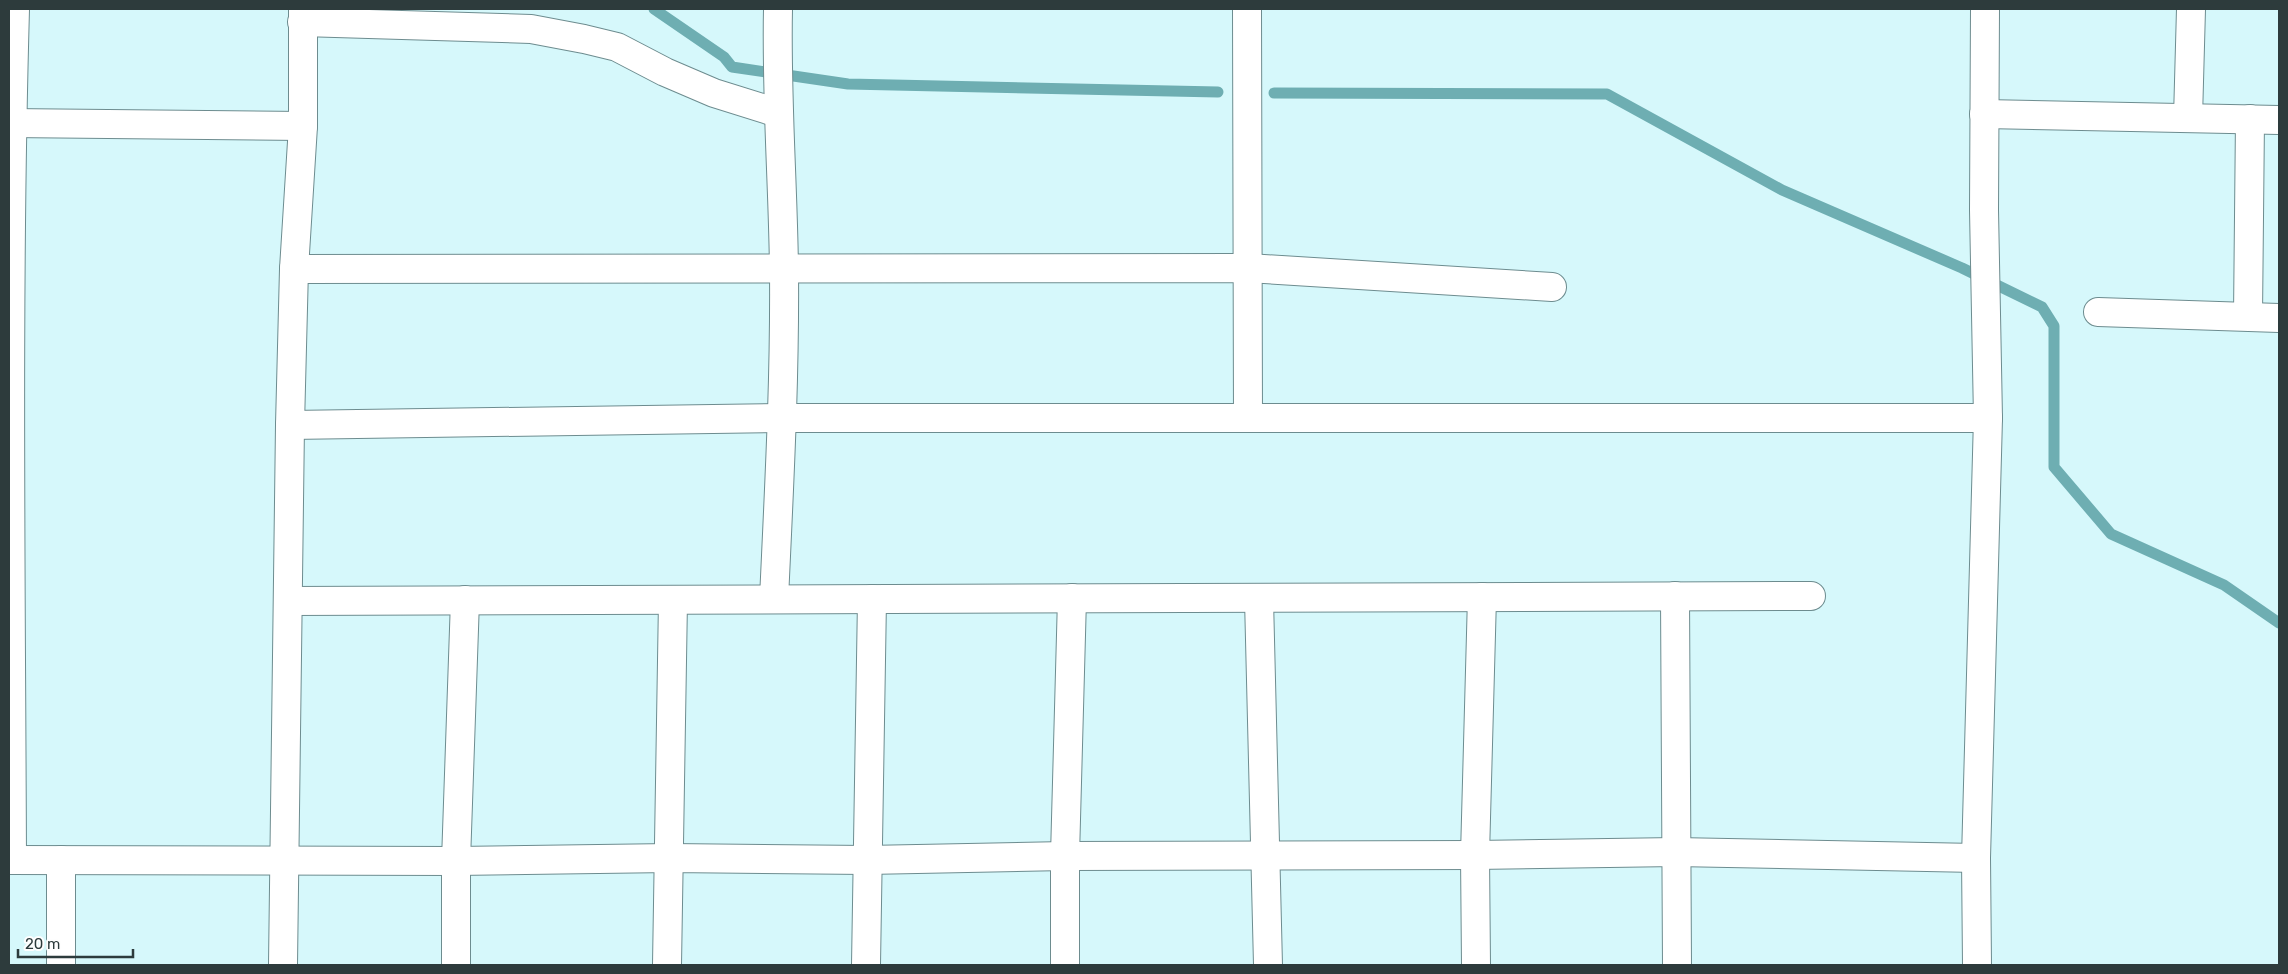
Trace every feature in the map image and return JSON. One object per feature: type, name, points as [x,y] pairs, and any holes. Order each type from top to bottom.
[{"type":"street","points":[[15,9],[10,123],[10,860],[284,859],[456,861],[670,858],[867,860],[1265,854],[1475,855],[1676,852],[1976,858]]},
{"type":"street","points":[[774,599],[782,418],[784,270],[778,104],[778,9]]},
{"type":"street","points":[[1248,9],[1248,417]]},
{"type":"street","points":[[1977,965],[1976,858],[1988,418],[1984,210],[1985,9]]},
{"type":"street","points":[[2188,118],[2191,9]]},
{"type":"street","points":[[283,965],[290,425],[294,269],[303,126],[303,16],[531,30],[584,39],[617,47],[665,72],[714,93],[778,104]]},
{"type":"street","points":[[1984,114],[2279,120]]},
{"type":"street","points":[[2248,316],[2250,119]]},
{"type":"street","points":[[10,123],[303,126]]},
{"type":"street","points":[[294,269],[784,270],[1248,268],[1552,287]]},
{"type":"street","points":[[2098,312],[2279,318]]},
{"type":"street","points":[[290,425],[782,418],[1988,418]]},
{"type":"street","points":[[1675,596],[1677,965]]},
{"type":"street","points":[[288,601],[1811,596]]},
{"type":"street","points":[[1476,965],[1475,855],[1482,597]]},
{"type":"street","points":[[1065,965],[1065,856],[1072,598]]},
{"type":"street","points":[[866,965],[872,599]]},
{"type":"street","points":[[1258,599],[1268,965]]},
{"type":"street","points":[[456,965],[456,861],[465,600]]},
{"type":"street","points":[[666,965],[670,858],[673,600]]},
{"type":"street","points":[[61,860],[61,965]]},
{"type":"waterway","points":[[654,9],[724,57],[732,67],[848,84],[1218,92]]},
{"type":"waterway","points":[[1274,93],[1607,94],[1782,190],[1962,268],[2042,307],[2054,326],[2054,467],[2111,534],[2224,585],[2279,623]]}]
